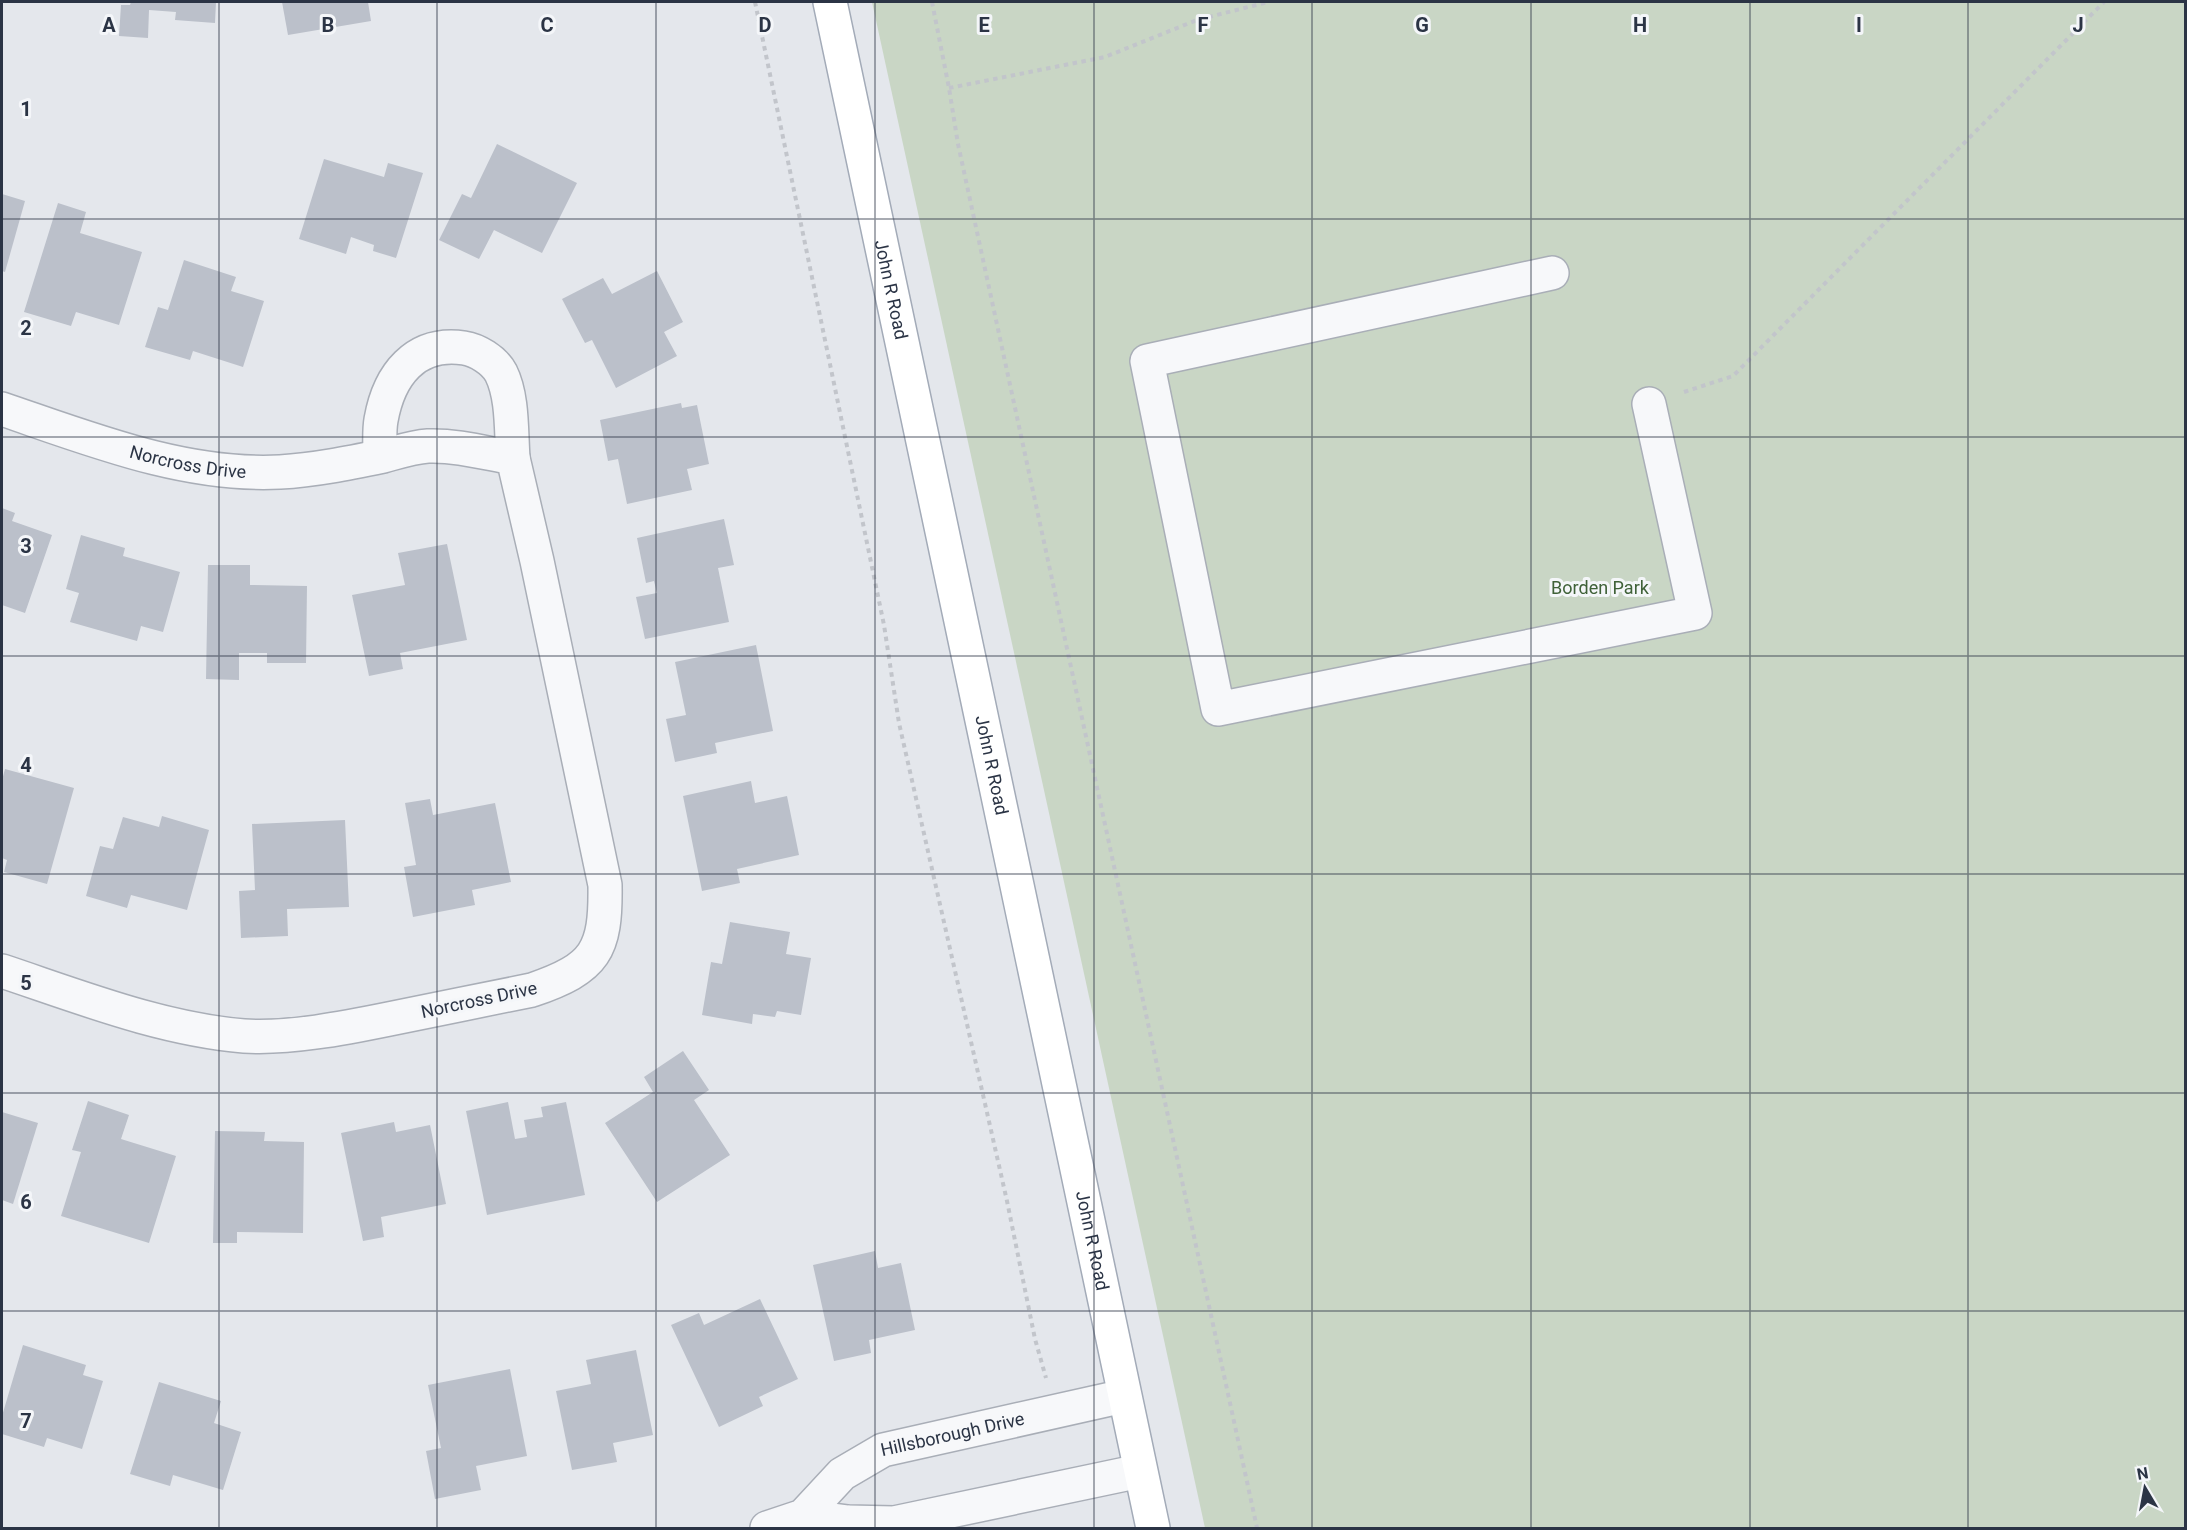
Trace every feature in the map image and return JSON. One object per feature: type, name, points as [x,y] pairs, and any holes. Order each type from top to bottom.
[{"type":"main road","name":"John R Road","points":[[830,2],[1153,1528]]},
{"type":"street","points":[[1552,273],[1147,361],[1218,709],[1695,613],[1649,404]]},
{"type":"street","name":"Norcross Drive","points":[[2,971],[143,1016],[191,1028],[245,1036],[296,1034],[348,1027],[532,990],[556,982],[580,969],[598,947],[606,920],[605,885],[537,561],[513,459],[508,397],[501,372],[489,358],[470,349],[436,348],[414,357],[402,369],[390,392],[381,420],[380,456]]},
{"type":"street","name":"Norcross Drive","points":[[2,409],[181,464],[230,470],[279,472],[327,467],[426,446],[461,448],[513,459]]},
{"type":"street","name":"Hillsborough Drive","points":[[767,1528],[803,1515],[842,1474],[883,1450],[1124,1396]]},
{"type":"street","name":"Hillsborough Drive","points":[[803,1515],[848,1522],[894,1523],[1140,1470]]},
{"type":"path","points":[[755,2],[884,625],[899,723],[1007,1201],[1035,1339],[1045,1373]]},
{"type":"path","points":[[932,2],[960,155],[1257,1528]]},
{"type":"path","points":[[949,88],[1105,57],[1197,20],[1268,2]]},
{"type":"path","points":[[1649,404],[1733,375],[2104,2]]},
{"type":"green space","name":"Borden Park","points":[[872,2],[2185,2],[2185,1528],[1205,1528]]},
{"type":"building","points":[[131,2],[216,2],[215,23],[175,20],[176,12],[149,10],[148,38],[119,36],[121,5],[130,5]]},
{"type":"building","points":[[282,2],[368,2],[371,21],[288,35]]},
{"type":"building","points":[[497,144],[577,183],[542,253],[494,230],[479,259],[439,240],[462,194],[471,198]]},
{"type":"building","points":[[324,159],[384,177],[388,163],[423,173],[396,258],[373,251],[374,245],[351,237],[346,254],[299,239]]},
{"type":"building","points":[[2,194],[25,201],[5,272],[2,271]]},
{"type":"building","points":[[58,203],[86,212],[80,233],[142,252],[119,325],[76,312],[71,326],[24,312]]},
{"type":"building","points":[[184,260],[236,277],[231,291],[264,301],[243,367],[193,351],[190,360],[145,347],[158,307],[168,310]]},
{"type":"building","points":[[657,271],[683,322],[664,332],[677,356],[616,388],[592,340],[585,343],[562,299],[603,278],[612,294]]},
{"type":"building","points":[[681,403],[682,408],[697,405],[709,464],[687,469],[692,490],[627,504],[618,459],[608,461],[600,420]]},
{"type":"building","points":[[2,508],[15,513],[12,521],[52,535],[25,613],[2,605]]},
{"type":"building","points":[[724,519],[734,565],[718,568],[729,622],[645,639],[636,597],[657,593],[654,581],[646,583],[637,538]]},
{"type":"building","points":[[81,535],[125,548],[123,556],[180,572],[163,632],[141,626],[137,641],[70,622],[79,593],[66,589]]},
{"type":"building","points":[[447,544],[467,640],[400,653],[403,669],[369,676],[352,595],[405,585],[398,553]]},
{"type":"building","points":[[208,565],[250,565],[250,585],[307,586],[306,663],[267,663],[267,653],[239,653],[239,680],[206,679]]},
{"type":"building","points":[[756,645],[773,731],[715,743],[717,753],[675,762],[666,719],[686,715],[675,662]]},
{"type":"building","points":[[5,769],[74,788],[47,884],[4,872],[7,860],[2,858],[2,780]]},
{"type":"building","points":[[751,781],[755,803],[787,796],[799,855],[737,869],[740,883],[702,891],[683,796]]},
{"type":"building","points":[[430,799],[433,815],[495,803],[511,882],[472,890],[475,905],[413,917],[404,867],[416,865],[405,803]]},
{"type":"building","points":[[162,816],[209,830],[187,910],[131,895],[127,908],[86,896],[100,846],[113,849],[123,817],[159,827]]},
{"type":"building","points":[[345,820],[349,907],[287,909],[288,936],[241,938],[239,891],[255,890],[252,824]]},
{"type":"building","points":[[730,922],[790,932],[786,954],[811,958],[801,1015],[777,1011],[775,1017],[753,1014],[752,1024],[702,1015],[711,962],[722,964]]},
{"type":"building","points":[[683,1051],[709,1090],[694,1100],[730,1155],[657,1202],[605,1123],[653,1092],[644,1077]]},
{"type":"building","points":[[88,1101],[129,1115],[121,1139],[176,1156],[149,1243],[61,1216],[81,1152],[72,1150]]},
{"type":"building","points":[[508,1102],[515,1139],[527,1137],[524,1120],[543,1117],[541,1107],[566,1102],[585,1195],[487,1215],[466,1111]]},
{"type":"building","points":[[2,1112],[38,1123],[13,1204],[2,1200]]},
{"type":"building","points":[[394,1122],[396,1132],[430,1125],[446,1204],[381,1217],[384,1237],[363,1241],[341,1133]]},
{"type":"building","points":[[215,1131],[265,1132],[264,1141],[304,1142],[303,1233],[237,1232],[237,1243],[213,1243]]},
{"type":"building","points":[[875,1251],[878,1268],[901,1263],[915,1330],[869,1340],[871,1353],[834,1361],[813,1265]]},
{"type":"building","points":[[760,1299],[798,1379],[759,1397],[763,1406],[719,1427],[671,1325],[699,1313],[704,1325]]},
{"type":"building","points":[[23,1345],[86,1365],[83,1375],[103,1381],[82,1449],[47,1438],[44,1447],[2,1434],[2,1416]]},
{"type":"building","points":[[636,1350],[653,1435],[613,1443],[617,1462],[572,1470],[556,1391],[591,1384],[586,1360]]},
{"type":"building","points":[[510,1369],[527,1456],[476,1466],[481,1490],[435,1499],[426,1451],[441,1448],[428,1385]]},
{"type":"building","points":[[159,1382],[221,1401],[214,1423],[241,1432],[223,1490],[173,1475],[170,1486],[130,1474]]}]
